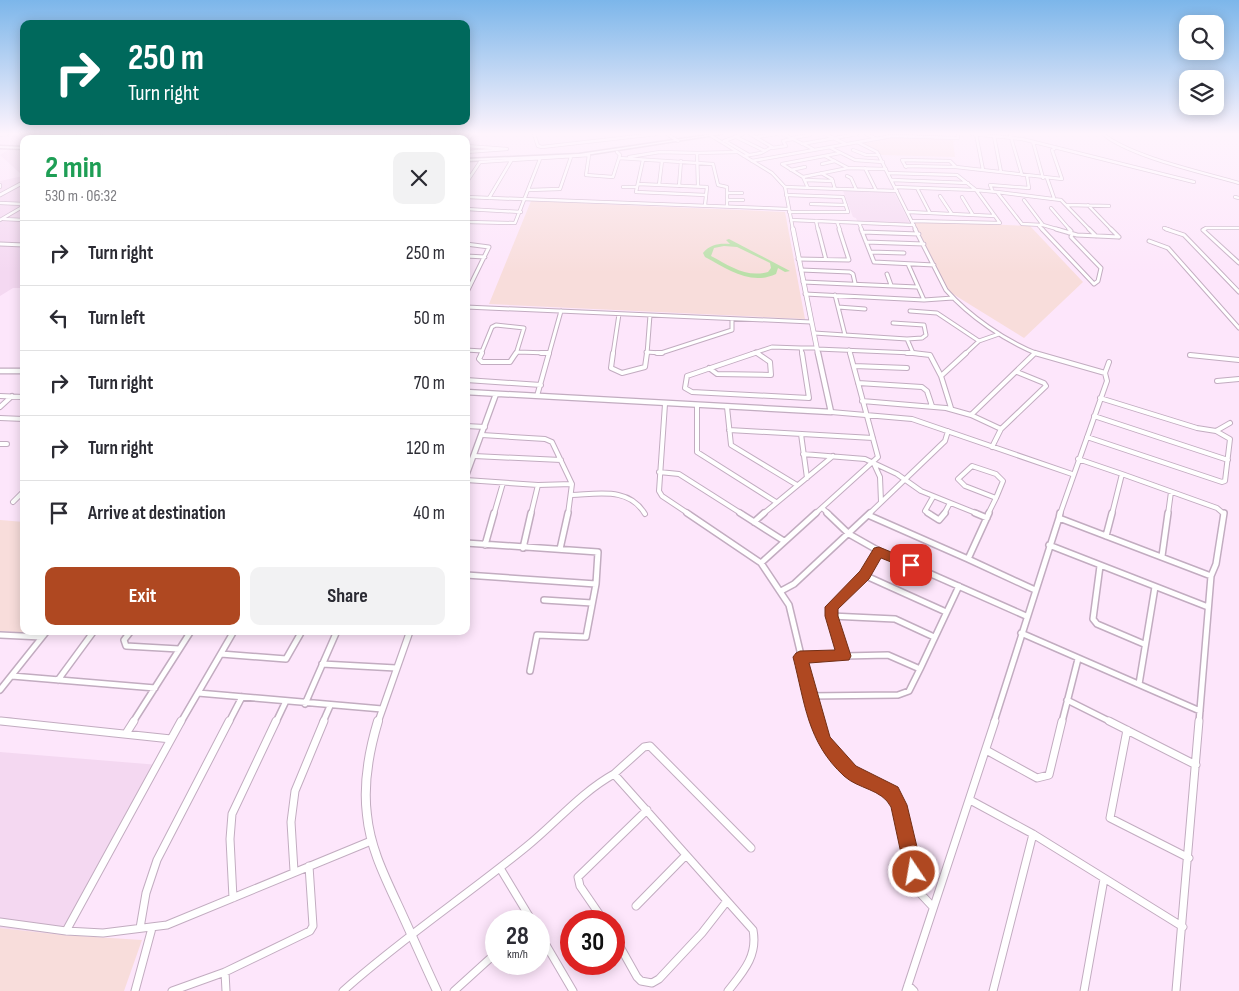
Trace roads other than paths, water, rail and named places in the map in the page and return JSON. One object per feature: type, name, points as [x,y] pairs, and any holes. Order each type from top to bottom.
[{"type":"main road","points":[[0,195],[20,184]]},
{"type":"street","points":[[489,198],[500,180]]},
{"type":"street","points":[[470,222],[514,224],[521,212],[532,180]]},
{"type":"street","points":[[528,190],[560,189],[563,180]]},
{"type":"street","points":[[638,180],[636,192],[706,195]]},
{"type":"street","points":[[659,185],[660,180]]},
{"type":"street","points":[[679,180],[679,186]]},
{"type":"street","points":[[698,180],[698,186]]},
{"type":"street","points":[[717,180],[718,185],[727,187],[726,206]]},
{"type":"street","points":[[779,180],[785,187],[810,322],[831,412]]},
{"type":"street","points":[[806,180],[808,188]]},
{"type":"street","points":[[813,180],[833,181],[835,188]]},
{"type":"street","points":[[852,180],[856,189]]},
{"type":"street","points":[[871,180],[876,190]]},
{"type":"street","points":[[892,180],[946,290],[953,298],[999,334],[1035,353],[1105,373]]},
{"type":"street","points":[[898,180],[968,183]]},
{"type":"street","points":[[912,221],[999,224],[976,190],[964,180]]},
{"type":"street","points":[[993,192],[990,185],[1030,188],[1028,180]]},
{"type":"street","points":[[1046,180],[1054,198]]},
{"type":"street","points":[[1187,180],[1194,182]]},
{"type":"street","points":[[623,187],[659,185],[707,187],[705,205]]},
{"type":"street","points":[[785,187],[876,190],[917,188],[976,190],[1054,198],[1064,201],[1063,203],[1067,204],[1096,236]]},
{"type":"street","points":[[917,188],[930,213]]},
{"type":"street","points":[[728,192],[742,193]]},
{"type":"street","points":[[997,192],[1019,223],[1041,225],[1070,233],[1119,237],[1088,205]]},
{"type":"street","points":[[470,197],[705,205],[846,214],[846,205],[843,197],[786,195]]},
{"type":"street","points":[[940,196],[952,214]]},
{"type":"street","points":[[962,197],[973,215]]},
{"type":"street","points":[[727,200],[743,200]]},
{"type":"street","points":[[1024,200],[1041,225],[1094,284],[1098,281],[1101,268],[1071,237],[1071,231],[1051,208]]},
{"type":"street","points":[[0,203],[20,205]]},
{"type":"street","points":[[810,204],[846,205]]},
{"type":"street","points":[[1067,204],[1109,206]]},
{"type":"street","points":[[1,220],[20,208]]},
{"type":"street","points":[[470,209],[521,212]]},
{"type":"street","points":[[908,212],[995,216]]},
{"type":"street","points":[[1,220],[20,220]]},
{"type":"street","points":[[791,220],[914,225]]},
{"type":"street","points":[[816,221],[826,260]]},
{"type":"street","points":[[798,259],[850,259],[837,222]]},
{"type":"street","points":[[859,223],[870,252],[876,262],[934,265]]},
{"type":"street","points":[[1164,228],[1184,234],[1239,292]]},
{"type":"street","points":[[1239,228],[1206,228],[1204,230],[1239,264]]},
{"type":"street","points":[[862,232],[919,234]]},
{"type":"street","points":[[1149,241],[1168,248],[1239,328]]},
{"type":"street","points":[[866,242],[924,244]]},
{"type":"street","points":[[0,244],[20,245]]},
{"type":"street","points":[[470,244],[488,246],[485,257],[470,287]]},
{"type":"street","points":[[870,252],[904,253]]},
{"type":"street","points":[[470,256],[485,257]]},
{"type":"street","points":[[908,264],[924,300]]},
{"type":"street","points":[[801,270],[850,272],[853,274],[855,283]]},
{"type":"street","points":[[887,274],[892,285]]},
{"type":"street","points":[[803,282],[917,287]]},
{"type":"street","points":[[806,294],[924,300],[953,298]]},
{"type":"street","points":[[835,295],[845,335]]},
{"type":"street","points":[[470,307],[810,322]]},
{"type":"street","points":[[838,307],[865,309]]},
{"type":"street","points":[[537,396],[561,311]]},
{"type":"street","points":[[910,311],[937,313],[979,341]]},
{"type":"street","points":[[619,314],[612,370],[629,373],[645,367],[650,315]]},
{"type":"street","points":[[646,352],[662,353],[732,330],[732,319]]},
{"type":"street","points":[[814,334],[925,338],[926,327],[919,324],[893,323]]},
{"type":"street","points":[[499,325],[524,328],[517,352],[510,362],[480,360],[492,327],[499,325]]},
{"type":"street","points":[[941,376],[979,341],[999,334]]},
{"type":"street","points":[[907,338],[913,353]]},
{"type":"street","points":[[801,347],[809,398],[686,391],[687,376],[772,346],[801,347],[913,353],[930,355],[941,376],[951,408]]},
{"type":"street","points":[[470,350],[482,351]]},
{"type":"street","points":[[760,563],[878,457],[849,350]]},
{"type":"street","points":[[517,352],[549,353]]},
{"type":"street","points":[[709,368],[717,374],[771,375],[770,362],[756,352]]},
{"type":"street","points":[[971,415],[1035,353]]},
{"type":"street","points":[[1190,355],[1239,360]]},
{"type":"street","points":[[914,991],[907,988],[932,906],[970,800],[1072,474],[1107,381],[1105,373],[1109,362]]},
{"type":"street","points":[[854,366],[908,368]]},
{"type":"street","points":[[0,371],[20,371]]},
{"type":"street","points":[[992,447],[1002,428],[1046,386],[1044,383],[1017,372]]},
{"type":"street","points":[[1217,381],[1239,379]]},
{"type":"street","points":[[470,380],[541,385]]},
{"type":"street","points":[[858,383],[922,387],[927,391],[932,406]]},
{"type":"street","points":[[470,392],[831,412],[912,419],[1072,474]]},
{"type":"street","points":[[470,467],[496,394]]},
{"type":"street","points":[[0,396],[20,397]]},
{"type":"street","points":[[0,407],[12,396]]},
{"type":"street","points":[[1087,437],[1222,482],[1225,481],[1230,439],[1216,431],[1197,428],[1100,398]]},
{"type":"street","points":[[862,401],[951,408],[1002,428]]},
{"type":"street","points":[[665,404],[659,491],[662,496],[760,563],[781,591],[789,605],[819,732],[834,754],[851,771],[862,779],[893,792],[899,805],[918,891],[932,906]]},
{"type":"street","points":[[697,406],[697,452],[776,502]]},
{"type":"street","points":[[727,407],[731,445],[739,452],[797,485]]},
{"type":"street","points":[[1094,416],[1228,460]]},
{"type":"street","points":[[0,418],[20,419]]},
{"type":"street","points":[[1216,431],[1230,423]]},
{"type":"street","points":[[470,426],[485,427]]},
{"type":"street","points":[[729,430],[873,438]]},
{"type":"street","points":[[781,591],[794,584],[849,534],[945,441],[948,431]]},
{"type":"street","points":[[801,434],[807,478]]},
{"type":"street","points":[[482,435],[549,440],[572,484],[572,495],[560,549]]},
{"type":"street","points":[[0,444],[7,444]]},
{"type":"street","points":[[803,454],[865,459],[891,471],[933,497],[988,518]]},
{"type":"street","points":[[474,456],[561,460]]},
{"type":"street","points":[[754,522],[833,456]]},
{"type":"street","points":[[1078,460],[1217,508],[1224,513],[1216,564],[1211,576],[1189,858],[1176,991]]},
{"type":"street","points":[[873,463],[878,468],[881,502]]},
{"type":"street","points":[[968,559],[988,518],[1003,481],[996,474],[972,466],[958,479],[965,486],[996,498]]},
{"type":"street","points":[[660,472],[679,474],[784,542]]},
{"type":"street","points":[[1106,536],[1122,474]]},
{"type":"street","points":[[470,479],[538,485],[572,484]]},
{"type":"street","points":[[485,545],[503,483]]},
{"type":"street","points":[[523,548],[538,485]]},
{"type":"street","points":[[1162,556],[1171,492]]},
{"type":"street","points":[[572,495],[628,494],[638,501],[646,514]]},
{"type":"street","points":[[14,502],[20,496]]},
{"type":"street","points":[[933,497],[925,511],[939,520],[942,519],[950,504]]},
{"type":"street","points":[[822,508],[849,534],[879,551],[1026,616]]},
{"type":"street","points":[[868,515],[1035,590]]},
{"type":"street","points":[[1059,518],[1211,576]]},
{"type":"street","points":[[470,543],[598,552],[596,584],[586,638],[537,635],[530,671]]},
{"type":"street","points":[[1049,545],[1208,607]]},
{"type":"street","points":[[844,656],[831,607],[864,575],[879,551]]},
{"type":"street","points":[[1100,566],[1092,619],[1097,624],[1144,644]]},
{"type":"street","points":[[470,575],[596,584]]},
{"type":"street","points":[[864,575],[946,612]]},
{"type":"street","points":[[809,696],[898,695],[909,690],[959,586]]},
{"type":"street","points":[[1139,684],[1144,644],[1155,587]]},
{"type":"street","points":[[544,600],[592,603]]},
{"type":"street","points":[[832,616],[895,620],[934,637]]},
{"type":"street","points":[[1021,633],[1200,711]]},
{"type":"street","points":[[0,635],[42,637]]},
{"type":"street","points":[[58,680],[91,635]]},
{"type":"street","points":[[127,635],[124,640],[126,646],[179,649]]},
{"type":"street","points":[[127,732],[188,635]]},
{"type":"street","points":[[66,931],[171,739],[232,635]]},
{"type":"street","points":[[221,654],[286,659],[300,635]]},
{"type":"street","points":[[305,704],[335,635]]},
{"type":"street","points":[[408,635],[382,709],[368,758],[367,799],[371,840],[381,869],[437,991]]},
{"type":"street","points":[[0,690],[42,637]]},
{"type":"street","points":[[800,657],[888,655],[920,669]]},
{"type":"street","points":[[986,750],[1037,778],[1049,775],[1066,700],[1078,659]]},
{"type":"street","points":[[322,664],[396,668]]},
{"type":"street","points":[[12,676],[155,688]]},
{"type":"street","points":[[198,693],[305,704],[382,709]]},
{"type":"street","points":[[140,928],[146,893],[157,860],[242,697]]},
{"type":"street","points":[[1066,700],[1196,765]]},
{"type":"street","points":[[233,898],[230,839],[232,814],[286,701]]},
{"type":"street","points":[[294,871],[291,822],[295,791],[330,706]]},
{"type":"street","points":[[0,721],[127,732],[171,739]]},
{"type":"street","points":[[1127,730],[1110,818],[1189,858]]},
{"type":"street","points":[[343,991],[380,958],[500,868],[594,785],[614,774],[644,747],[650,746],[751,848]]},
{"type":"street","points":[[614,774],[753,930],[756,940],[754,956],[728,991]]},
{"type":"street","points":[[970,800],[1033,834],[1183,927]]},
{"type":"street","points":[[596,910],[580,886],[578,877],[647,810]]},
{"type":"street","points":[[993,991],[1033,834]]},
{"type":"street","points":[[0,922],[66,931],[103,933],[167,925],[371,840]]},
{"type":"street","points":[[636,906],[686,855]]},
{"type":"street","points":[[172,991],[225,972],[311,929],[309,866]]},
{"type":"street","points":[[500,868],[525,910]]},
{"type":"street","points":[[1084,991],[1104,879]]},
{"type":"street","points":[[625,956],[637,977],[641,981],[652,983],[659,979],[702,933],[727,901]]},
{"type":"street","points":[[135,991],[152,928]]},
{"type":"street","points":[[550,952],[573,991]]},
{"type":"street","points":[[454,991],[485,963]]},
{"type":"street","points":[[225,972],[226,991]]}]
